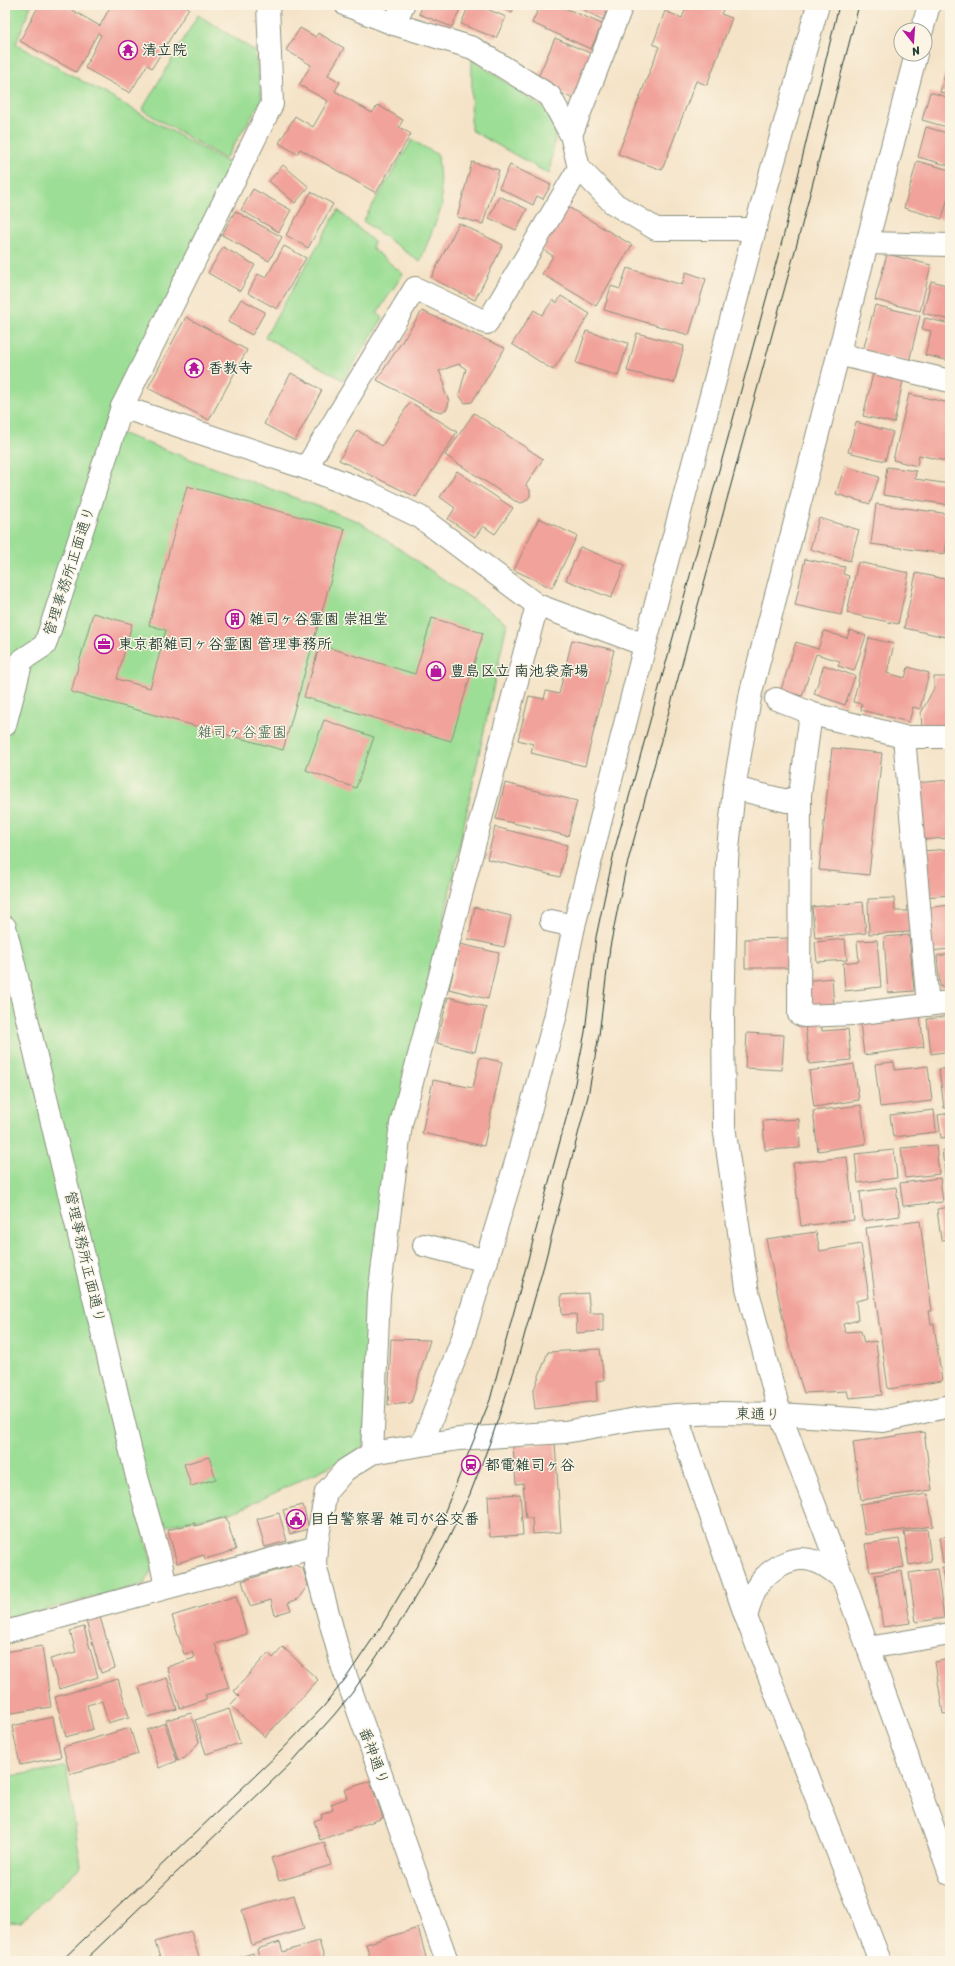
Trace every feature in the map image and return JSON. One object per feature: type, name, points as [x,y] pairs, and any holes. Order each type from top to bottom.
[{"type":"street","name":"管理事務所正面通り","points":[[5,725],[22,660],[45,645],[122,407],[272,104],[268,5]]},
{"type":"street","points":[[346,5],[399,14],[473,48],[550,96],[571,135],[579,168],[613,203],[656,229],[755,229]]},
{"type":"street","points":[[571,135],[622,5]]},
{"type":"street","points":[[422,1444],[462,1340],[519,1152],[555,1018],[574,926],[645,645],[755,229],[818,5]]},
{"type":"street","points":[[924,22],[929,5]]},
{"type":"street","points":[[914,62],[751,692],[734,788],[727,868],[722,1017],[724,1126],[747,1288],[780,1414],[843,1579],[950,1874]]},
{"type":"street","points":[[306,468],[414,288],[487,323],[579,168]]},
{"type":"street","points":[[867,243],[950,245]]},
{"type":"street","points":[[838,354],[950,381]]},
{"type":"street","points":[[122,407],[306,468],[368,492],[420,517],[537,605],[645,645]]},
{"type":"street","points":[[372,1452],[379,1295],[401,1124],[537,605]]},
{"type":"street","points":[[776,699],[813,714],[904,737],[950,737]]},
{"type":"street","points":[[813,714],[810,721],[800,795],[799,1014],[804,1016],[853,1014],[950,1002]]},
{"type":"street","points":[[904,737],[928,1005]]},
{"type":"street","points":[[734,788],[787,801],[800,795]]},
{"type":"street","points":[[551,921],[574,926]]},
{"type":"street","name":"管理事務所正面通り","points":[[5,927],[137,1477],[160,1558],[166,1586]]},
{"type":"street","points":[[424,1245],[487,1261]]},
{"type":"street","name":"東通り","points":[[372,1452],[459,1439],[565,1432],[636,1419],[676,1415],[718,1413],[780,1414],[883,1421],[950,1406]]},
{"type":"street","points":[[676,1415],[746,1617],[880,1961]]},
{"type":"street","name":"番神通り","points":[[372,1452],[345,1470],[326,1492],[316,1547],[315,1565],[342,1665],[447,1961]]},
{"type":"street","points":[[5,1632],[166,1586],[316,1547]]},
{"type":"street","points":[[746,1617],[755,1590],[776,1566],[794,1560],[812,1560],[824,1565],[843,1579]]},
{"type":"street","points":[[868,1648],[950,1634]]},
{"type":"green space","name":"雑司ヶ谷霊園","points":[[5,5],[31,5],[16,44],[234,166],[104,427],[360,522],[507,623],[393,1158],[364,1446],[349,1457],[239,1510],[143,1531],[153,1566],[145,1584],[5,1620]]},
{"type":"green space","points":[[198,15],[255,51],[262,100],[225,159],[142,110]]},
{"type":"green space","points":[[472,59],[546,110],[556,131],[549,174],[471,130]]},
{"type":"green space","points":[[412,140],[438,155],[442,206],[420,262],[363,221]]},
{"type":"green space","points":[[338,210],[374,242],[372,248],[403,274],[377,313],[383,318],[343,380],[265,337]]},
{"type":"green space","points":[[66,1767],[81,1866],[21,1922],[5,1923],[5,1777]]},
{"type":"building","name":"清立院","points":[[39,5],[63,5],[100,26],[111,5],[184,5],[189,8],[152,68],[147,65],[130,93],[85,68],[101,35],[98,33],[76,72],[20,41]]},
{"type":"building","points":[[423,5],[462,5],[452,27],[419,14]]},
{"type":"building","points":[[469,5],[477,5],[506,17],[496,38],[461,24]]},
{"type":"building","points":[[493,5],[515,5],[512,13]]},
{"type":"building","points":[[540,5],[558,5],[602,24],[591,49],[532,23]]},
{"type":"building","points":[[574,5],[610,5],[603,20]]},
{"type":"building","points":[[687,5],[725,5],[721,14],[732,18],[707,85],[696,81],[662,170],[618,154],[659,47],[653,44],[665,11],[682,18]]},
{"type":"building","points":[[300,28],[316,37],[318,33],[344,48],[328,75],[340,82],[335,91],[372,113],[378,105],[403,120],[399,127],[411,134],[376,193],[300,149],[297,154],[279,143],[295,116],[313,127],[328,101],[299,85],[311,65],[286,50]]},
{"type":"building","points":[[555,38],[592,54],[582,75],[586,76],[576,100],[536,82]]},
{"type":"building","points":[[950,54],[950,94],[940,92]]},
{"type":"building","points":[[930,92],[950,98],[950,128],[922,120]]},
{"type":"building","points":[[926,127],[950,134],[950,166],[918,157]]},
{"type":"building","points":[[917,161],[950,170],[950,191],[942,219],[904,208]]},
{"type":"building","points":[[472,162],[499,170],[483,224],[457,217]]},
{"type":"building","points":[[283,165],[309,187],[295,203],[269,181]]},
{"type":"building","points":[[510,165],[551,185],[543,199],[537,196],[533,205],[499,188]]},
{"type":"building","points":[[253,189],[291,210],[279,232],[241,210]]},
{"type":"building","points":[[311,192],[333,204],[308,248],[286,235]]},
{"type":"building","points":[[499,196],[527,209],[516,230],[489,218]]},
{"type":"building","points":[[568,207],[632,245],[596,306],[542,274],[553,256],[542,249]]},
{"type":"building","points":[[235,211],[282,237],[269,261],[222,235]]},
{"type":"building","points":[[459,223],[503,245],[475,300],[431,278]]},
{"type":"building","points":[[284,246],[306,258],[277,309],[248,293],[258,274],[266,278]]},
{"type":"building","points":[[223,247],[255,265],[240,291],[208,273]]},
{"type":"building","points":[[887,254],[931,265],[920,311],[875,300]]},
{"type":"building","points":[[627,268],[682,285],[686,272],[706,279],[689,335],[604,310],[611,286],[620,289]]},
{"type":"building","points":[[931,281],[950,286],[950,320],[923,313]]},
{"type":"building","points":[[561,296],[590,314],[553,370],[512,344],[534,310],[542,315],[553,300],[557,303]]},
{"type":"building","points":[[241,299],[265,312],[252,335],[228,322]]},
{"type":"building","points":[[875,305],[920,316],[909,362],[863,351]]},
{"type":"building","points":[[422,311],[505,348],[472,402],[465,403],[459,395],[466,369],[459,364],[439,371],[445,384],[444,390],[449,401],[447,409],[441,412],[429,408],[377,380]]},
{"type":"building","points":[[186,317],[247,350],[209,420],[148,388]]},
{"type":"building","points":[[925,318],[950,324],[950,361],[925,355],[931,331],[922,329]]},
{"type":"building","points":[[586,331],[628,343],[618,376],[576,363]]},
{"type":"building","points":[[637,333],[684,346],[674,383],[627,371]]},
{"type":"building","points":[[291,373],[322,390],[295,441],[264,424]]},
{"type":"building","points":[[873,374],[903,381],[894,423],[863,416]]},
{"type":"building","points":[[909,394],[950,403],[950,462],[919,455],[917,466],[893,460]]},
{"type":"building","points":[[410,402],[457,432],[416,497],[339,460],[357,430],[382,446]]},
{"type":"building","points":[[474,413],[543,459],[526,485],[530,490],[530,496],[526,501],[521,503],[515,501],[445,455]]},
{"type":"building","points":[[856,422],[893,432],[885,461],[848,452]]},
{"type":"building","points":[[845,466],[879,477],[870,504],[836,494]]},
{"type":"building","points":[[887,467],[916,471],[915,479],[950,484],[950,505],[883,495]]},
{"type":"building","points":[[457,471],[513,508],[495,534],[483,526],[475,537],[448,519],[455,508],[440,497]]},
{"type":"building","name":"雑司ヶ谷霊園 崇祖堂","points":[[187,486],[345,529],[283,750],[71,692],[93,613],[132,624],[117,679],[150,688],[166,630],[149,625]]},
{"type":"building","points":[[876,504],[950,514],[945,554],[871,544]]},
{"type":"building","points":[[539,518],[577,536],[552,588],[514,570]]},
{"type":"building","points":[[819,518],[859,530],[850,561],[810,549]]},
{"type":"building","points":[[580,547],[625,565],[611,598],[566,580]]},
{"type":"building","points":[[805,559],[845,567],[843,574],[849,576],[841,615],[795,605]]},
{"type":"building","points":[[858,562],[909,573],[898,624],[847,613]]},
{"type":"building","points":[[916,573],[950,580],[950,617],[946,637],[904,628]]},
{"type":"building","points":[[432,618],[483,633],[451,741],[304,697],[320,645],[415,674]]},
{"type":"building","points":[[850,630],[866,636],[854,671],[838,666],[840,661],[816,654],[802,696],[781,690],[796,642],[818,649],[824,631],[847,638]]},
{"type":"building","points":[[869,638],[894,644],[887,673],[905,678],[908,667],[929,673],[920,709],[913,707],[909,722],[861,710],[862,704],[853,702]]},
{"type":"building","points":[[572,640],[614,650],[585,766],[531,753],[533,744],[518,740],[529,696],[544,699],[546,691],[559,694]]},
{"type":"building","points":[[824,665],[855,676],[845,705],[814,694]]},
{"type":"building","points":[[934,677],[949,677],[950,729],[922,729],[921,713],[934,688]]},
{"type":"building","points":[[324,720],[374,737],[356,788],[306,770]]},
{"type":"building","points":[[832,748],[882,753],[869,875],[819,870]]},
{"type":"building","points":[[949,780],[950,838],[919,840],[915,783]]},
{"type":"building","points":[[505,783],[577,801],[568,836],[496,819]]},
{"type":"building","points":[[495,827],[567,845],[560,877],[487,859]]},
{"type":"building","points":[[950,849],[950,895],[924,897],[922,851]]},
{"type":"building","points":[[894,898],[895,911],[909,911],[910,932],[869,934],[868,899]]},
{"type":"building","points":[[863,902],[866,933],[815,938],[812,907]]},
{"type":"building","points":[[950,905],[950,949],[930,951],[925,908]]},
{"type":"building","points":[[475,907],[511,916],[504,947],[468,939]]},
{"type":"building","points":[[909,935],[914,991],[888,993],[884,937]]},
{"type":"building","points":[[792,938],[792,968],[745,968],[745,939]]},
{"type":"building","points":[[845,939],[847,960],[817,962],[815,942]]},
{"type":"building","points":[[877,940],[881,987],[845,991],[843,963],[859,961],[857,941]]},
{"type":"building","points":[[460,944],[499,953],[488,999],[449,989]]},
{"type":"building","points":[[950,954],[950,986],[940,987],[937,956]]},
{"type":"building","points":[[832,978],[834,1006],[806,1008],[804,981]]},
{"type":"building","points":[[448,997],[486,1007],[475,1052],[437,1043]]},
{"type":"building","points":[[920,1015],[924,1047],[864,1055],[860,1022]]},
{"type":"building","points":[[950,1016],[950,1051],[931,1054],[927,1019]]},
{"type":"building","points":[[821,1022],[822,1031],[848,1029],[851,1060],[809,1064],[805,1024]]},
{"type":"building","points":[[747,1033],[784,1035],[782,1070],[745,1068]]},
{"type":"building","points":[[480,1057],[502,1062],[484,1146],[422,1133],[433,1080],[473,1088]]},
{"type":"building","points":[[894,1062],[895,1070],[928,1066],[932,1101],[880,1107],[875,1064]]},
{"type":"building","points":[[854,1064],[859,1100],[814,1107],[809,1071]]},
{"type":"building","points":[[950,1068],[950,1108],[944,1108],[939,1069]]},
{"type":"building","points":[[861,1105],[866,1144],[818,1151],[813,1111]]},
{"type":"building","points":[[934,1110],[936,1132],[893,1137],[890,1115]]},
{"type":"building","points":[[950,1113],[950,1137],[941,1138],[938,1115]]},
{"type":"building","points":[[799,1119],[800,1148],[765,1150],[763,1121]]},
{"type":"building","points":[[936,1145],[939,1174],[905,1178],[901,1148]]},
{"type":"building","points":[[894,1150],[897,1178],[858,1183],[855,1154]]},
{"type":"building","points":[[942,1150],[950,1150],[950,1200],[948,1200]]},
{"type":"building","points":[[847,1157],[854,1220],[801,1226],[793,1163]]},
{"type":"building","points":[[940,1178],[943,1202],[903,1206],[900,1183]]},
{"type":"building","points":[[896,1187],[900,1216],[863,1221],[860,1192]]},
{"type":"building","points":[[950,1207],[950,1239],[941,1240],[937,1209]]},
{"type":"building","points":[[920,1221],[932,1311],[929,1311],[931,1324],[934,1324],[942,1381],[888,1389],[866,1228]]},
{"type":"building","points":[[816,1232],[820,1251],[861,1244],[869,1298],[856,1301],[858,1320],[843,1324],[845,1332],[861,1331],[864,1343],[876,1341],[882,1395],[849,1398],[847,1391],[804,1393],[788,1342],[766,1239]]},
{"type":"building","points":[[588,1293],[590,1313],[603,1313],[603,1331],[577,1333],[576,1314],[562,1315],[561,1295]]},
{"type":"building","points":[[391,1339],[430,1340],[411,1403],[388,1405]]},
{"type":"building","points":[[600,1349],[604,1380],[596,1381],[597,1401],[535,1409],[533,1392],[548,1352]]},
{"type":"building","points":[[924,1432],[932,1490],[861,1500],[853,1442]]},
{"type":"building","points":[[555,1443],[561,1532],[533,1534],[532,1518],[526,1518],[523,1483],[516,1484],[513,1446]]},
{"type":"building","points":[[209,1457],[216,1479],[191,1486],[184,1464]]},
{"type":"building","points":[[520,1494],[523,1535],[490,1537],[488,1496]]},
{"type":"building","points":[[928,1494],[933,1526],[865,1535],[860,1504]]},
{"type":"building","name":"目白警察署 雑司が谷交番","points":[[303,1505],[309,1529],[290,1534],[283,1510]]},
{"type":"building","points":[[279,1513],[287,1541],[265,1547],[257,1519]]},
{"type":"building","points":[[226,1517],[236,1550],[205,1559],[204,1555],[177,1563],[168,1530],[195,1523],[195,1526]]},
{"type":"building","points":[[927,1529],[931,1561],[909,1565],[904,1532]]},
{"type":"building","points":[[950,1536],[950,1562],[943,1563],[939,1537]]},
{"type":"building","points":[[899,1539],[904,1567],[870,1572],[865,1544]]},
{"type":"building","points":[[295,1565],[303,1569],[308,1585],[298,1599],[288,1603],[291,1610],[275,1615],[271,1600],[250,1606],[242,1581]]},
{"type":"building","points":[[950,1566],[950,1614],[949,1614],[942,1567]]},
{"type":"building","points":[[937,1569],[944,1618],[916,1622],[909,1573]]},
{"type":"building","points":[[902,1571],[910,1623],[883,1627],[875,1575]]},
{"type":"building","points":[[236,1596],[247,1634],[215,1644],[229,1688],[205,1695],[207,1699],[180,1708],[167,1667],[194,1658],[192,1652],[184,1654],[172,1616]]},
{"type":"building","points":[[100,1617],[115,1668],[101,1673],[86,1621]]},
{"type":"building","points":[[84,1627],[98,1677],[59,1689],[50,1659],[76,1652],[70,1631]]},
{"type":"building","points":[[42,1646],[51,1707],[5,1714],[5,1692],[7,1692],[5,1652]]},
{"type":"building","points":[[283,1647],[318,1680],[265,1737],[230,1705],[239,1696],[234,1691],[268,1653],[273,1658]]},
{"type":"building","points":[[950,1659],[950,1713],[943,1714],[935,1662]]},
{"type":"building","points":[[167,1678],[177,1709],[148,1717],[139,1687]]},
{"type":"building","points":[[118,1679],[129,1717],[108,1723],[102,1701],[87,1705],[93,1729],[66,1737],[55,1697]]},
{"type":"building","points":[[229,1709],[240,1743],[206,1754],[195,1720]]},
{"type":"building","points":[[191,1713],[199,1742],[185,1758],[178,1760],[166,1720]]},
{"type":"building","points":[[53,1717],[61,1757],[20,1765],[12,1726]]},
{"type":"building","points":[[165,1723],[177,1761],[159,1768],[147,1730]]},
{"type":"building","points":[[130,1728],[138,1754],[70,1774],[63,1747]]},
{"type":"building","points":[[370,1781],[383,1818],[320,1840],[314,1821],[322,1818],[321,1815],[333,1810],[331,1804],[347,1798],[344,1790]]},
{"type":"building","points":[[324,1842],[331,1865],[279,1881],[271,1858]]},
{"type":"building","points":[[294,1895],[304,1929],[252,1945],[242,1910]]},
{"type":"building","points":[[418,1928],[427,1961],[371,1961],[366,1944]]},
{"type":"building","points":[[191,1931],[200,1961],[161,1961],[155,1942]]},
{"type":"building","points":[[319,1941],[325,1961],[260,1961],[257,1949],[280,1942],[283,1952]]},
{"type":"building","points":[[253,1953],[255,1961],[227,1961]]},
{"type":"tram line","points":[[61,1961],[280,1752],[324,1706],[346,1678],[382,1625],[418,1564],[441,1521],[490,1400],[573,1093],[585,1032],[596,937],[615,848],[784,234],[839,5]]},
{"type":"tram line","points":[[84,1961],[290,1764],[334,1715],[352,1693],[404,1616],[444,1548],[470,1494],[492,1437],[516,1365],[544,1265],[588,1096],[599,1035],[610,947],[625,872],[799,236],[859,5]]},
{"type":"place","name":"清立院","points":[[128,50]]},
{"type":"place","name":"香教寺","points":[[194,368]]},
{"type":"place","name":"雑司ヶ谷霊園 崇祖堂","points":[[235,619]]},
{"type":"place","name":"東京都雑司ヶ谷霊園 管理事務所","points":[[104,644]]},
{"type":"place","name":"豊島区立 南池袋斎場","points":[[436,671]]},
{"type":"place","name":"都電雑司ヶ谷","points":[[471,1465]]},
{"type":"place","name":"目白警察署 雑司が谷交番","points":[[296,1519]]}]
